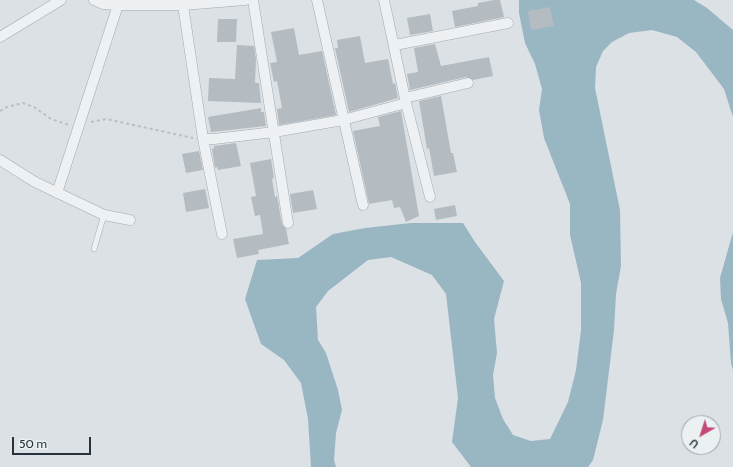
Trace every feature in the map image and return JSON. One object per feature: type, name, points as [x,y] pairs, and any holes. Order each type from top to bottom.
[{"type":"street","points":[[0,37],[61,0]]},
{"type":"street","points":[[94,0],[103,4],[118,5],[134,3],[183,6],[198,2],[245,0]]},
{"type":"street","points":[[253,0],[288,223]]},
{"type":"street","points":[[317,0],[363,205]]},
{"type":"street","points":[[384,0],[395,45],[405,101],[430,197]]},
{"type":"street","points":[[57,193],[118,5]]},
{"type":"street","points":[[183,6],[203,139],[222,234]]},
{"type":"street","points":[[395,45],[508,23]]},
{"type":"street","points":[[203,139],[274,132],[343,120],[468,82]]},
{"type":"street","points":[[0,160],[35,182],[104,215],[130,220]]},
{"type":"lane","points":[[94,249],[104,215]]},
{"type":"path","points":[[0,111],[6,107],[23,103],[34,107],[51,119],[78,127],[98,119],[106,119],[188,138],[203,139]]},
{"type":"water","points":[[519,0],[694,0],[707,8],[733,30],[733,117],[724,89],[696,52],[677,37],[652,30],[629,33],[612,42],[603,51],[596,67],[595,88],[620,210],[621,266],[616,294],[614,330],[603,420],[593,460],[588,467],[471,467],[452,442],[458,398],[446,294],[432,275],[391,257],[368,260],[328,291],[316,307],[318,340],[326,353],[338,390],[342,410],[336,433],[334,460],[336,467],[311,467],[308,419],[301,383],[284,360],[261,344],[245,299],[257,260],[298,258],[333,234],[365,228],[411,223],[463,223],[504,281],[494,319],[497,353],[493,375],[495,398],[503,419],[513,435],[531,441],[550,439],[568,402],[576,370],[581,330],[581,283],[570,235],[570,204],[544,138],[539,110],[542,89],[535,64],[525,43],[519,13]]},
{"type":"water","points":[[733,232],[733,370],[731,363],[728,323],[721,299],[720,278]]},
{"type":"building","points":[[500,0],[504,17],[455,27],[452,11],[478,6],[478,3]]},
{"type":"building","points":[[550,7],[554,26],[531,30],[528,11]]},
{"type":"building","points":[[430,14],[433,31],[410,35],[407,18]]},
{"type":"building","points":[[218,19],[237,19],[236,42],[217,42]]},
{"type":"building","points":[[294,28],[299,55],[322,51],[336,115],[279,125],[277,109],[282,108],[277,81],[274,82],[270,63],[277,62],[271,32]]},
{"type":"building","points":[[360,36],[365,63],[388,59],[393,84],[395,83],[398,98],[349,112],[335,48],[338,48],[337,40]]},
{"type":"building","points":[[435,44],[441,66],[489,57],[493,76],[473,80],[466,77],[410,90],[407,74],[418,72],[414,48]]},
{"type":"building","points":[[237,45],[254,46],[256,59],[255,83],[259,83],[261,103],[208,101],[209,78],[235,79]]},
{"type":"building","points":[[441,96],[451,153],[453,153],[457,172],[434,176],[429,148],[427,149],[419,101]]},
{"type":"building","points":[[261,108],[261,112],[264,112],[266,126],[211,132],[208,117]]},
{"type":"building","points":[[401,111],[419,216],[406,222],[400,207],[394,208],[392,200],[369,204],[353,131],[380,126],[378,117]]},
{"type":"building","points":[[236,143],[241,166],[218,170],[217,167],[215,168],[212,149],[214,146]]},
{"type":"building","points":[[199,151],[203,170],[186,173],[182,154]]},
{"type":"building","points":[[271,159],[275,197],[277,196],[282,224],[286,229],[289,244],[258,250],[259,254],[237,258],[233,239],[263,234],[260,215],[255,216],[251,197],[256,196],[250,163]]},
{"type":"building","points":[[205,189],[209,208],[186,212],[183,193]]},
{"type":"building","points":[[313,190],[317,209],[293,213],[290,194]]},
{"type":"building","points":[[455,205],[457,216],[436,220],[434,209]]}]
